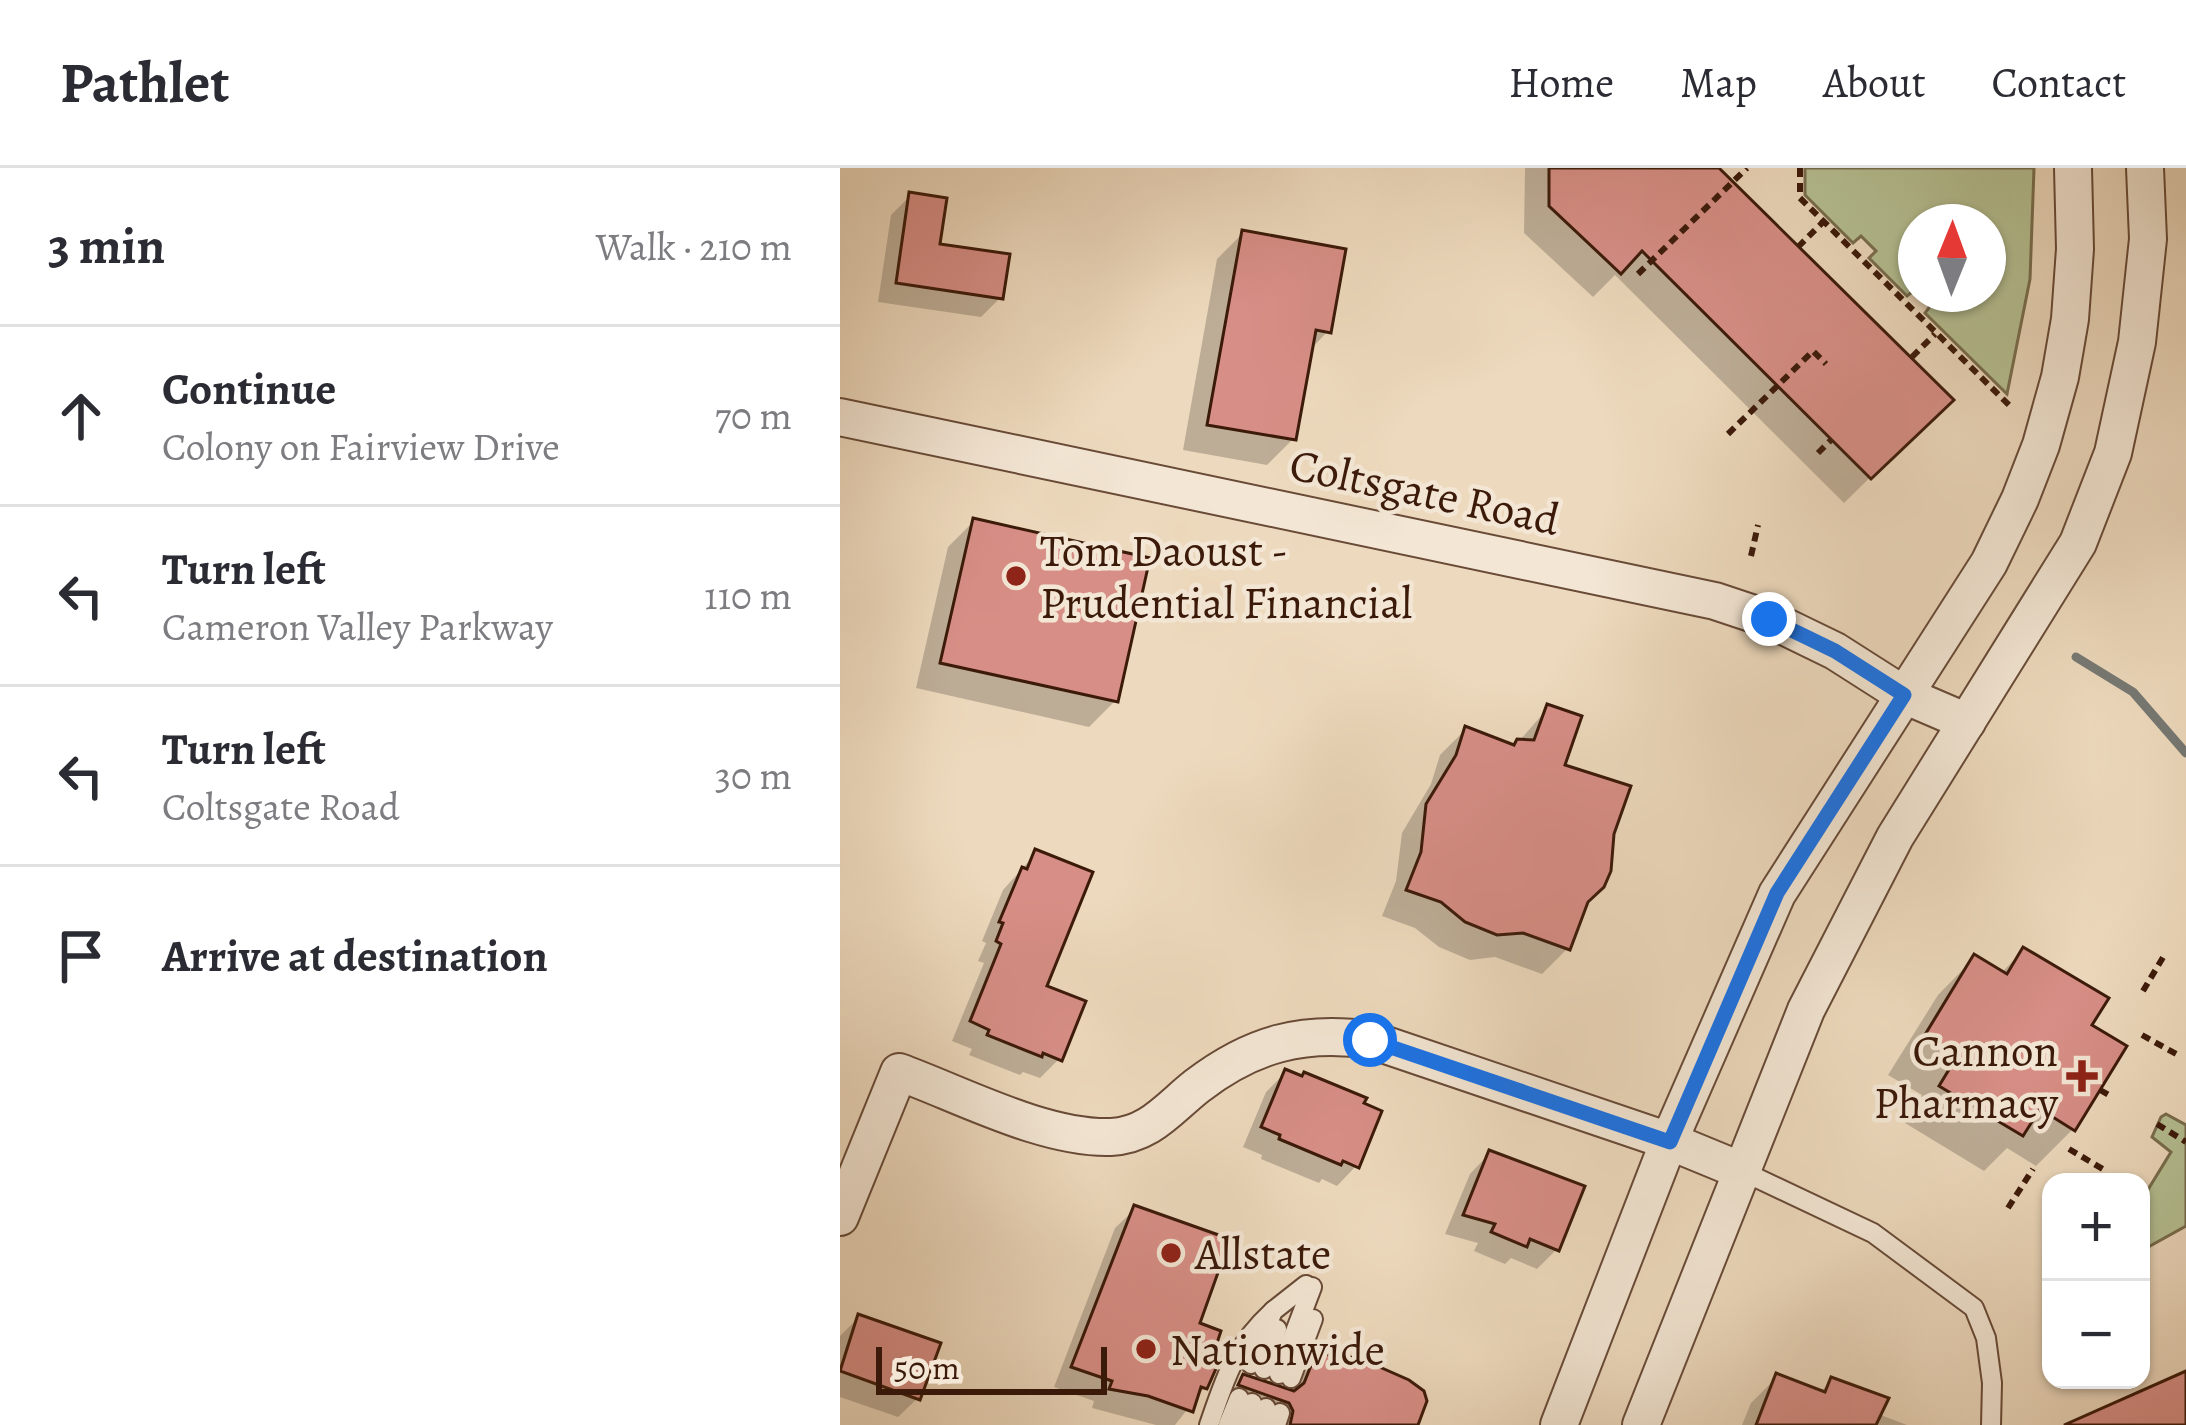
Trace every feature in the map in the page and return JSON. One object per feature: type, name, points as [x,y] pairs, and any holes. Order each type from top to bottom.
[{"type":"street","points":[[1559,1425],[1670,1142],[1777,893],[1990,563],[2041,445],[2069,319],[2075,249],[2073,168]]},
{"type":"street","points":[[1641,1425],[1806,1010],[1895,837],[2078,543],[2113,453],[2138,342],[2148,239],[2145,168]]},
{"type":"street","name":"Coltsgate Road","points":[[840,417],[1715,601],[1769,619],[1835,651],[1904,695],[1967,722]]},
{"type":"street","points":[[840,1217],[899,1072],[1066,1134],[1115,1137],[1157,1123],[1196,1086],[1242,1058],[1287,1039],[1330,1034],[1370,1040],[1742,1171]]},
{"type":"lane","points":[[1742,1171],[1873,1233],[1973,1308],[1987,1338],[1990,1425]]},
{"type":"lane","points":[[1209,1425],[1232,1359],[1247,1335],[1273,1311],[1314,1288]]},
{"type":"lane","points":[[1271,1371],[1277,1328],[1314,1288]]},
{"type":"lane","points":[[1271,1371],[1314,1288]]},
{"type":"lane","points":[[1271,1371],[1273,1311]]},
{"type":"lane","points":[[1228,1425],[1262,1412]]},
{"type":"lane","points":[[1242,1425],[1262,1412]]},
{"type":"path","points":[[1638,274],[1747,168]]},
{"type":"path","points":[[1800,168],[1800,198],[2009,405]]},
{"type":"path","points":[[1798,248],[1824,221]]},
{"type":"path","points":[[1912,357],[1936,332]]},
{"type":"path","points":[[1728,434],[1813,351],[1826,364]]},
{"type":"path","points":[[1818,453],[1832,439]]},
{"type":"path","points":[[1751,556],[1758,525]]},
{"type":"path","points":[[2143,991],[2164,954]]},
{"type":"path","points":[[2142,1035],[2177,1055]]},
{"type":"path","points":[[2100,1090],[2109,1095]]},
{"type":"path","points":[[2156,1124],[2186,1142]]},
{"type":"path","points":[[2068,1149],[2106,1171]]},
{"type":"path","points":[[2008,1208],[2033,1169]]},
{"type":"green space","points":[[1805,168],[2034,168],[2030,279],[2007,394],[1925,313],[2006,312],[2006,204],[1898,204],[1898,287],[1869,258],[1876,251],[1861,236],[1853,243],[1805,195]]},
{"type":"green space","points":[[2166,1114],[2186,1125],[2186,1226],[2150,1246],[2150,1186],[2171,1152],[2152,1137]]},
{"type":"building","points":[[1549,168],[1719,168],[1954,400],[1871,479],[1642,251],[1621,274],[1549,206]]},
{"type":"building","points":[[909,192],[947,198],[940,244],[1010,254],[1003,299],[896,283]]},
{"type":"building","points":[[1242,230],[1346,249],[1331,333],[1316,330],[1296,440],[1207,425]]},
{"type":"building","points":[[973,518],[1150,558],[1118,702],[940,663]]},
{"type":"building","points":[[1547,704],[1582,716],[1565,765],[1631,786],[1614,834],[1611,871],[1604,887],[1588,902],[1570,950],[1523,933],[1497,935],[1465,922],[1441,902],[1406,890],[1421,852],[1426,804],[1456,755],[1465,726],[1514,745],[1517,739],[1534,740]]},
{"type":"building","points":[[1035,849],[1093,872],[1047,986],[1086,1001],[1062,1061],[987,1035],[989,1030],[970,1021],[1001,944],[996,941],[1003,923],[999,922],[1022,867],[1027,869]]},
{"type":"building","points":[[2023,947],[2109,998],[2092,1025],[2127,1046],[2075,1131],[2040,1109],[2023,1136],[1939,1086],[1956,1058],[1923,1038],[1974,954],[2007,974]]},
{"type":"building","points":[[1285,1069],[1367,1098],[1364,1103],[1382,1111],[1359,1168],[1343,1161],[1341,1165],[1261,1127]]},
{"type":"building","points":[[1489,1150],[1585,1186],[1559,1251],[1530,1239],[1527,1247],[1491,1232],[1495,1224],[1463,1215]]},
{"type":"building","points":[[1134,1205],[1230,1239],[1200,1323],[1221,1331],[1214,1352],[1222,1355],[1207,1389],[1201,1387],[1193,1412],[1109,1389],[1112,1381],[1071,1367]]},
{"type":"building","points":[[858,1314],[941,1343],[920,1400],[840,1371]]},
{"type":"building","points":[[1322,1354],[1359,1358],[1424,1391],[1427,1401],[1418,1425],[1290,1425],[1293,1411],[1289,1403],[1238,1385],[1243,1374],[1294,1391],[1304,1383],[1314,1358]]},
{"type":"building","points":[[2186,1371],[2186,1425],[2064,1425],[2150,1389]]},
{"type":"building","points":[[1776,1373],[1825,1392],[1831,1377],[1889,1398],[1876,1425],[1756,1425]]},
{"type":"waterway","points":[[2076,657],[2133,692],[2186,753]]},
{"type":"place","name":"Tom Daoust - Prudential Financial","points":[[1016,576]]},
{"type":"place","name":"Cannon Pharmacy","points":[[2082,1076]]},
{"type":"place","name":"Allstate","points":[[1171,1253]]},
{"type":"place","name":"Nationwide","points":[[1146,1349]]},
{"type":"route","points":[[1370,1040],[1670,1142],[1777,893],[1904,695],[1835,651],[1769,619]]}]
